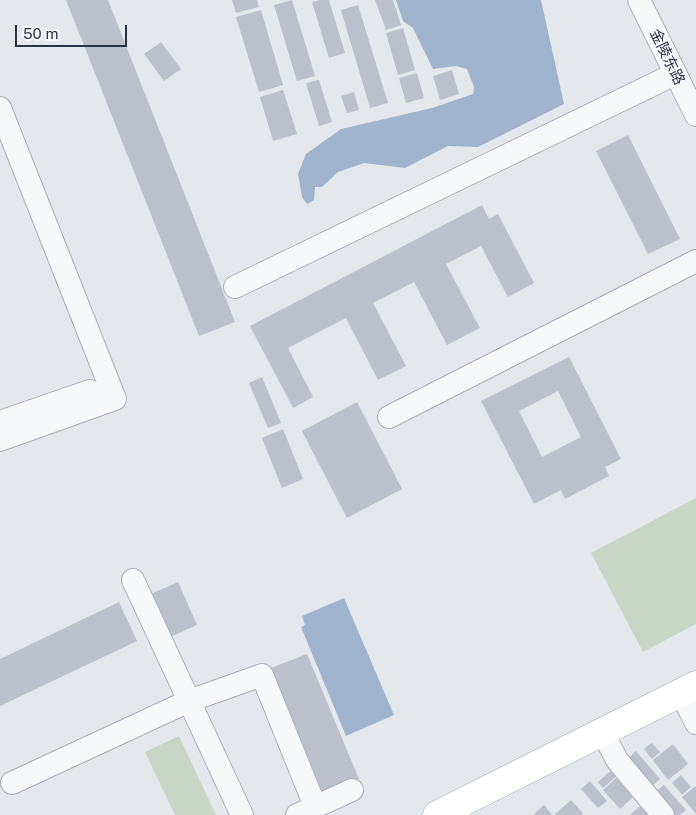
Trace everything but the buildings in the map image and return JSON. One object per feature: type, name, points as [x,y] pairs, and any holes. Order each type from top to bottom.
[{"type":"main road","points":[[437,815],[688,689]]},
{"type":"street","name":"金陵东路","points":[[639,0],[696,115]]},
{"type":"street","points":[[235,287],[675,74]]},
{"type":"street","points":[[0,108],[112,392]]},
{"type":"street","points":[[389,417],[696,261]]},
{"type":"street","points":[[0,422],[112,392]]},
{"type":"street","points":[[0,440],[112,392]]},
{"type":"street","points":[[133,580],[242,815]]},
{"type":"street","points":[[12,783],[189,701],[262,675],[306,810],[352,790]]},
{"type":"street","points":[[688,689],[696,723]]},
{"type":"street","points":[[603,733],[617,760],[663,815]]},
{"type":"green space","points":[[696,498],[696,624],[643,652],[591,553]]},
{"type":"green space","points":[[179,736],[216,815],[175,815],[145,752]]},
{"type":"water","points":[[396,0],[541,0],[564,104],[478,147],[448,146],[405,168],[364,163],[338,172],[322,187],[315,187],[314,200],[307,204],[302,197],[298,174],[306,154],[341,129],[432,108],[473,94],[474,87],[467,69],[456,66],[433,69],[413,28],[403,21]]},
{"type":"water","points":[[344,598],[394,715],[346,736],[301,627],[305,625],[302,616]]}]
